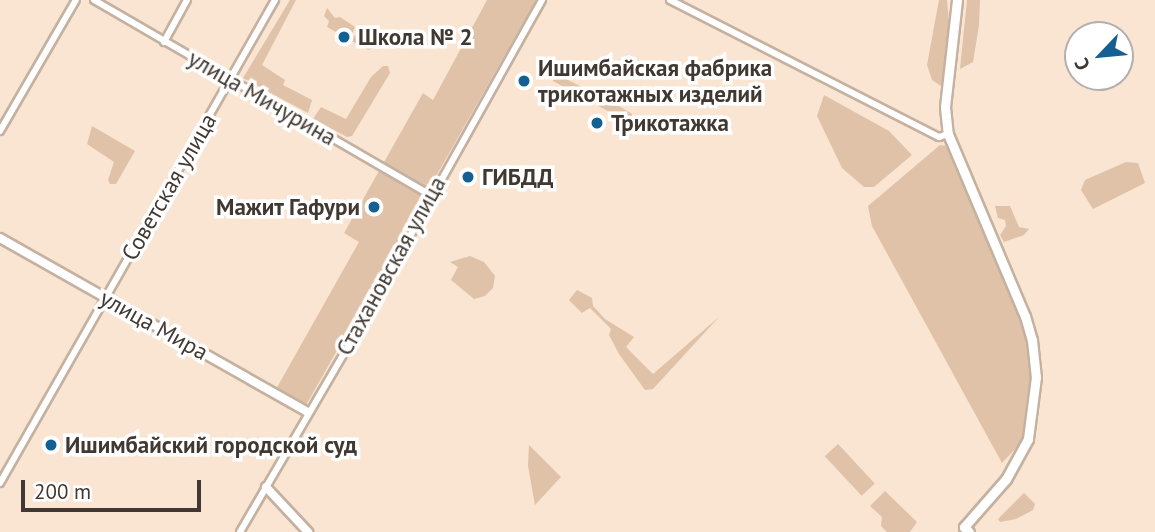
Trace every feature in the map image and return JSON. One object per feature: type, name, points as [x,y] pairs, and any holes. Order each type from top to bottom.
[{"type":"main road","points":[[957,0],[946,107],[948,134],[1025,316],[1032,340],[1037,377],[1028,439],[1006,479],[964,530]]},
{"type":"street","points":[[0,131],[76,0]]},
{"type":"street","name":"улица Мичурина","points":[[94,0],[431,195]]},
{"type":"street","points":[[164,42],[187,0]]},
{"type":"street","name":"Советская улица","points":[[0,483],[275,0]]},
{"type":"street","name":"Стахановская улица","points":[[240,532],[542,0]]},
{"type":"street","points":[[670,0],[939,137],[948,134]]},
{"type":"street","name":"улица Мира","points":[[0,237],[308,412]]},
{"type":"street","points":[[266,487],[307,532]]},
{"type":"shaded area","points":[[290,0],[296,0],[262,65],[285,80],[283,85],[312,100],[308,113],[243,78]]},
{"type":"shaded area","points":[[487,0],[536,0],[305,407],[275,391],[359,242],[344,233],[423,93],[433,100]]},
{"type":"shaded area","points":[[939,0],[947,0],[949,23],[944,85],[941,86],[932,80],[927,65]]},
{"type":"shaded area","points":[[967,0],[980,0],[979,25],[973,62],[960,69]]},
{"type":"shaded area","points":[[327,8],[335,18],[340,17],[355,27],[352,34],[354,36],[374,43],[377,47],[368,50],[327,27],[329,21],[324,16]]},
{"type":"shaded area","points":[[383,66],[388,66],[390,73],[352,136],[347,137],[313,119],[321,107],[346,119],[371,77]]},
{"type":"shaded area","points":[[550,71],[632,114],[633,125],[553,81]]},
{"type":"shaded area","points":[[824,95],[889,131],[912,155],[874,187],[864,187],[842,168],[817,116]]},
{"type":"shaded area","points":[[92,126],[135,151],[116,184],[110,184],[108,180],[114,162],[87,144]]},
{"type":"shaded area","points":[[940,145],[947,146],[968,188],[1022,319],[1033,363],[1034,390],[1026,437],[1002,463],[872,226],[868,206]]},
{"type":"shaded area","points":[[1126,162],[1138,163],[1145,183],[1093,209],[1081,190],[1085,180]]},
{"type":"shaded area","points":[[995,206],[1010,206],[1019,227],[1029,229],[1024,235],[1004,242],[1000,235],[1006,226],[1005,220],[998,218]]},
{"type":"shaded area","points":[[470,256],[484,262],[495,276],[493,288],[485,296],[474,299],[451,280],[458,267],[450,262]]},
{"type":"shaded area","points":[[577,290],[592,298],[593,306],[605,319],[634,337],[626,347],[653,374],[719,317],[653,389],[645,390],[619,354],[609,335],[611,329],[590,308],[582,313],[569,300]]},
{"type":"shaded area","points":[[838,444],[875,483],[862,496],[825,456]]},
{"type":"shaded area","points":[[529,445],[561,477],[535,505],[528,466]]},
{"type":"shaded area","points":[[885,491],[917,522],[910,532],[887,532],[881,526],[882,517],[870,506]]},
{"type":"shaded area","points":[[1024,493],[1035,504],[1033,510],[1016,519],[1000,522],[998,519]]},
{"type":"place","name":"Школа № 2","points":[[344,37]]},
{"type":"place","name":"Ишимбайская фабрика трикотажных изделий","points":[[524,81]]},
{"type":"place","name":"Трикотажка","points":[[597,123]]},
{"type":"place","name":"ГИБДД","points":[[468,177]]},
{"type":"place","name":"Мажит Гафури","points":[[374,207]]},
{"type":"place","name":"Ишимбайский городской суд","points":[[51,445]]}]
